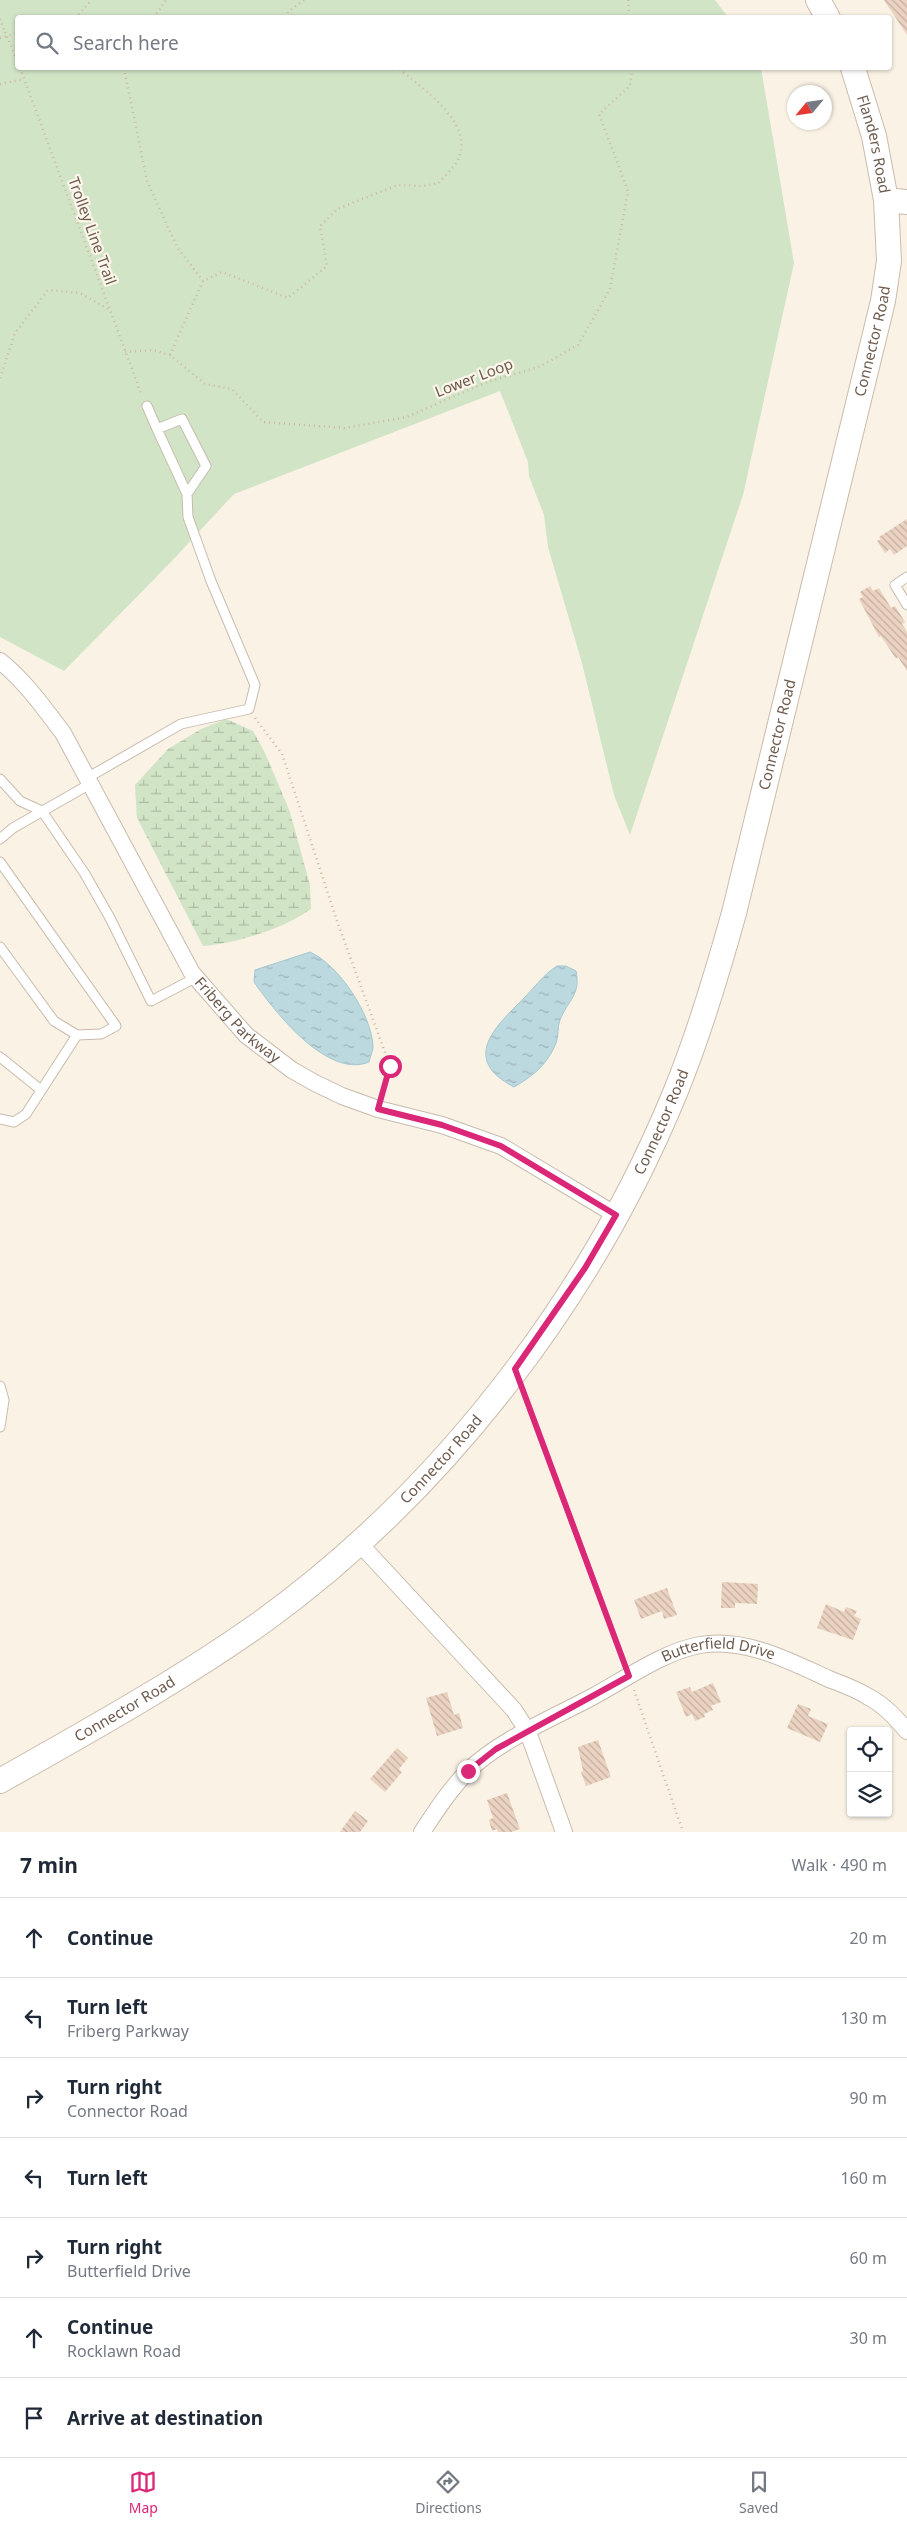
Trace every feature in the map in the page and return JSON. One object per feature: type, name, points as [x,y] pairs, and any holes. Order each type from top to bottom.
[{"type":"street","points":[[818,0],[826,15]]},
{"type":"street","name":"Flanders Road","points":[[854,70],[896,201]]},
{"type":"street","name":"Connector Road","points":[[0,1782],[183,1674],[261,1622],[359,1542],[426,1478],[487,1407],[585,1268],[616,1215],[654,1141],[679,1083],[709,999],[734,914],[883,301],[896,201]]},
{"type":"street","name":"Friberg Parkway","points":[[0,661],[25,685],[64,733],[195,978],[246,1035],[284,1065],[342,1096],[378,1109],[442,1125],[501,1146],[616,1215]]},
{"type":"street","points":[[359,1542],[514,1710],[528,1732],[564,1832]]},
{"type":"street","name":"Butterfield Drive","points":[[422,1832],[441,1803],[468,1771],[496,1749],[672,1654],[700,1645],[726,1644],[754,1647],[868,1696],[893,1714],[907,1730]]},
{"type":"lane","points":[[0,839],[180,724],[248,709],[256,685],[201,553],[188,517],[187,494],[146,404]]},
{"type":"lane","points":[[157,429],[182,419],[206,466],[187,494]]},
{"type":"lane","points":[[907,577],[895,585],[907,605]]},
{"type":"lane","points":[[0,779],[20,801],[42,811],[85,874],[110,918],[151,1001],[195,978]]},
{"type":"lane","points":[[0,862],[116,1026],[101,1034],[77,1035],[54,1021],[0,947]]},
{"type":"lane","points":[[0,1119],[14,1122],[26,1114],[77,1035]]},
{"type":"lane","points":[[0,1057],[41,1090]]},
{"type":"lane","points":[[0,1386],[4,1400],[0,1427]]},
{"type":"path","points":[[78,15],[92,0]]},
{"type":"path","points":[[156,15],[166,0]]},
{"type":"path","points":[[288,15],[288,12],[304,0]]},
{"type":"path","points":[[628,0],[629,15]]},
{"type":"path","points":[[0,19],[15,55]]},
{"type":"path","points":[[0,38],[15,34]]},
{"type":"path","name":"Trolley Line Trail","points":[[21,70],[146,404]]},
{"type":"path","points":[[124,70],[147,181],[177,247],[203,282]]},
{"type":"path","points":[[125,352],[153,350],[170,354],[203,282],[222,272],[288,298],[327,266],[320,226],[337,209],[398,185],[423,186],[439,183],[460,156],[461,135],[450,114],[400,70]]},
{"type":"path","name":"Lower Loop","points":[[170,354],[205,384],[232,389],[264,422],[344,428],[408,416],[487,382],[539,367],[578,345],[610,289],[628,190],[599,114],[630,86],[632,70]]},
{"type":"path","points":[[0,84],[24,79]]},
{"type":"path","points":[[0,377],[15,333],[48,290],[80,293],[109,309]]},
{"type":"path","points":[[248,709],[282,754],[337,921],[390,1066],[378,1109]]},
{"type":"path","points":[[515,1369],[629,1676],[684,1832]]},
{"type":"green space","points":[[0,0],[715,0],[726,15],[15,15],[15,70],[761,70],[794,263],[743,495],[630,835],[614,795],[582,663],[548,547],[544,515],[529,476],[528,462],[500,391],[234,494],[169,564],[64,671],[0,637]]},
{"type":"green space","points":[[226,719],[253,731],[265,753],[290,812],[310,885],[311,909],[287,923],[259,934],[230,942],[203,946],[137,818],[135,785],[168,749],[201,729]]},
{"type":"water","points":[[310,952],[332,968],[352,992],[360,1006],[371,1034],[373,1050],[369,1062],[353,1065],[336,1061],[320,1052],[289,1025],[254,982],[255,970]]},
{"type":"water","points":[[557,966],[566,966],[576,971],[577,986],[575,992],[560,1020],[553,1051],[544,1064],[527,1079],[514,1087],[498,1076],[489,1065],[486,1054],[488,1043],[503,1020],[543,977]]},
{"type":"building","points":[[884,0],[907,0],[907,35]]},
{"type":"building","points":[[907,519],[907,546],[894,555],[890,549],[885,553],[877,541],[881,539],[879,537]]},
{"type":"building","points":[[870,586],[873,591],[879,588],[891,608],[895,606],[905,622],[902,624],[907,632],[907,671],[898,657],[896,659],[881,636],[879,637],[859,599],[863,597],[860,592]]},
{"type":"building","points":[[722,1582],[758,1584],[757,1604],[735,1603],[735,1608],[721,1608]]},
{"type":"building","points":[[667,1588],[677,1615],[664,1619],[662,1611],[641,1619],[634,1600]]},
{"type":"building","points":[[826,1604],[844,1612],[846,1607],[857,1611],[854,1616],[861,1619],[853,1640],[817,1628]]},
{"type":"building","points":[[713,1683],[721,1702],[711,1706],[713,1710],[704,1714],[705,1717],[695,1721],[692,1714],[686,1717],[676,1692],[690,1687],[692,1692]]},
{"type":"building","points":[[447,1692],[454,1715],[459,1713],[463,1728],[437,1736],[426,1698]]},
{"type":"building","points":[[798,1704],[811,1709],[808,1716],[828,1724],[820,1742],[787,1728]]},
{"type":"building","points":[[598,1740],[611,1777],[586,1786],[581,1772],[583,1771],[578,1747]]},
{"type":"building","points":[[397,1748],[408,1758],[399,1769],[402,1772],[385,1792],[370,1779]]},
{"type":"building","points":[[507,1793],[520,1829],[511,1832],[498,1832],[497,1829],[492,1831],[489,1820],[493,1818],[487,1800]]},
{"type":"building","points":[[355,1811],[368,1821],[360,1832],[340,1832]]},
{"type":"route","points":[[390,1066],[378,1109],[442,1125],[501,1146],[556,1177],[616,1215],[585,1268],[515,1369],[629,1676],[496,1749],[468,1771]]}]
